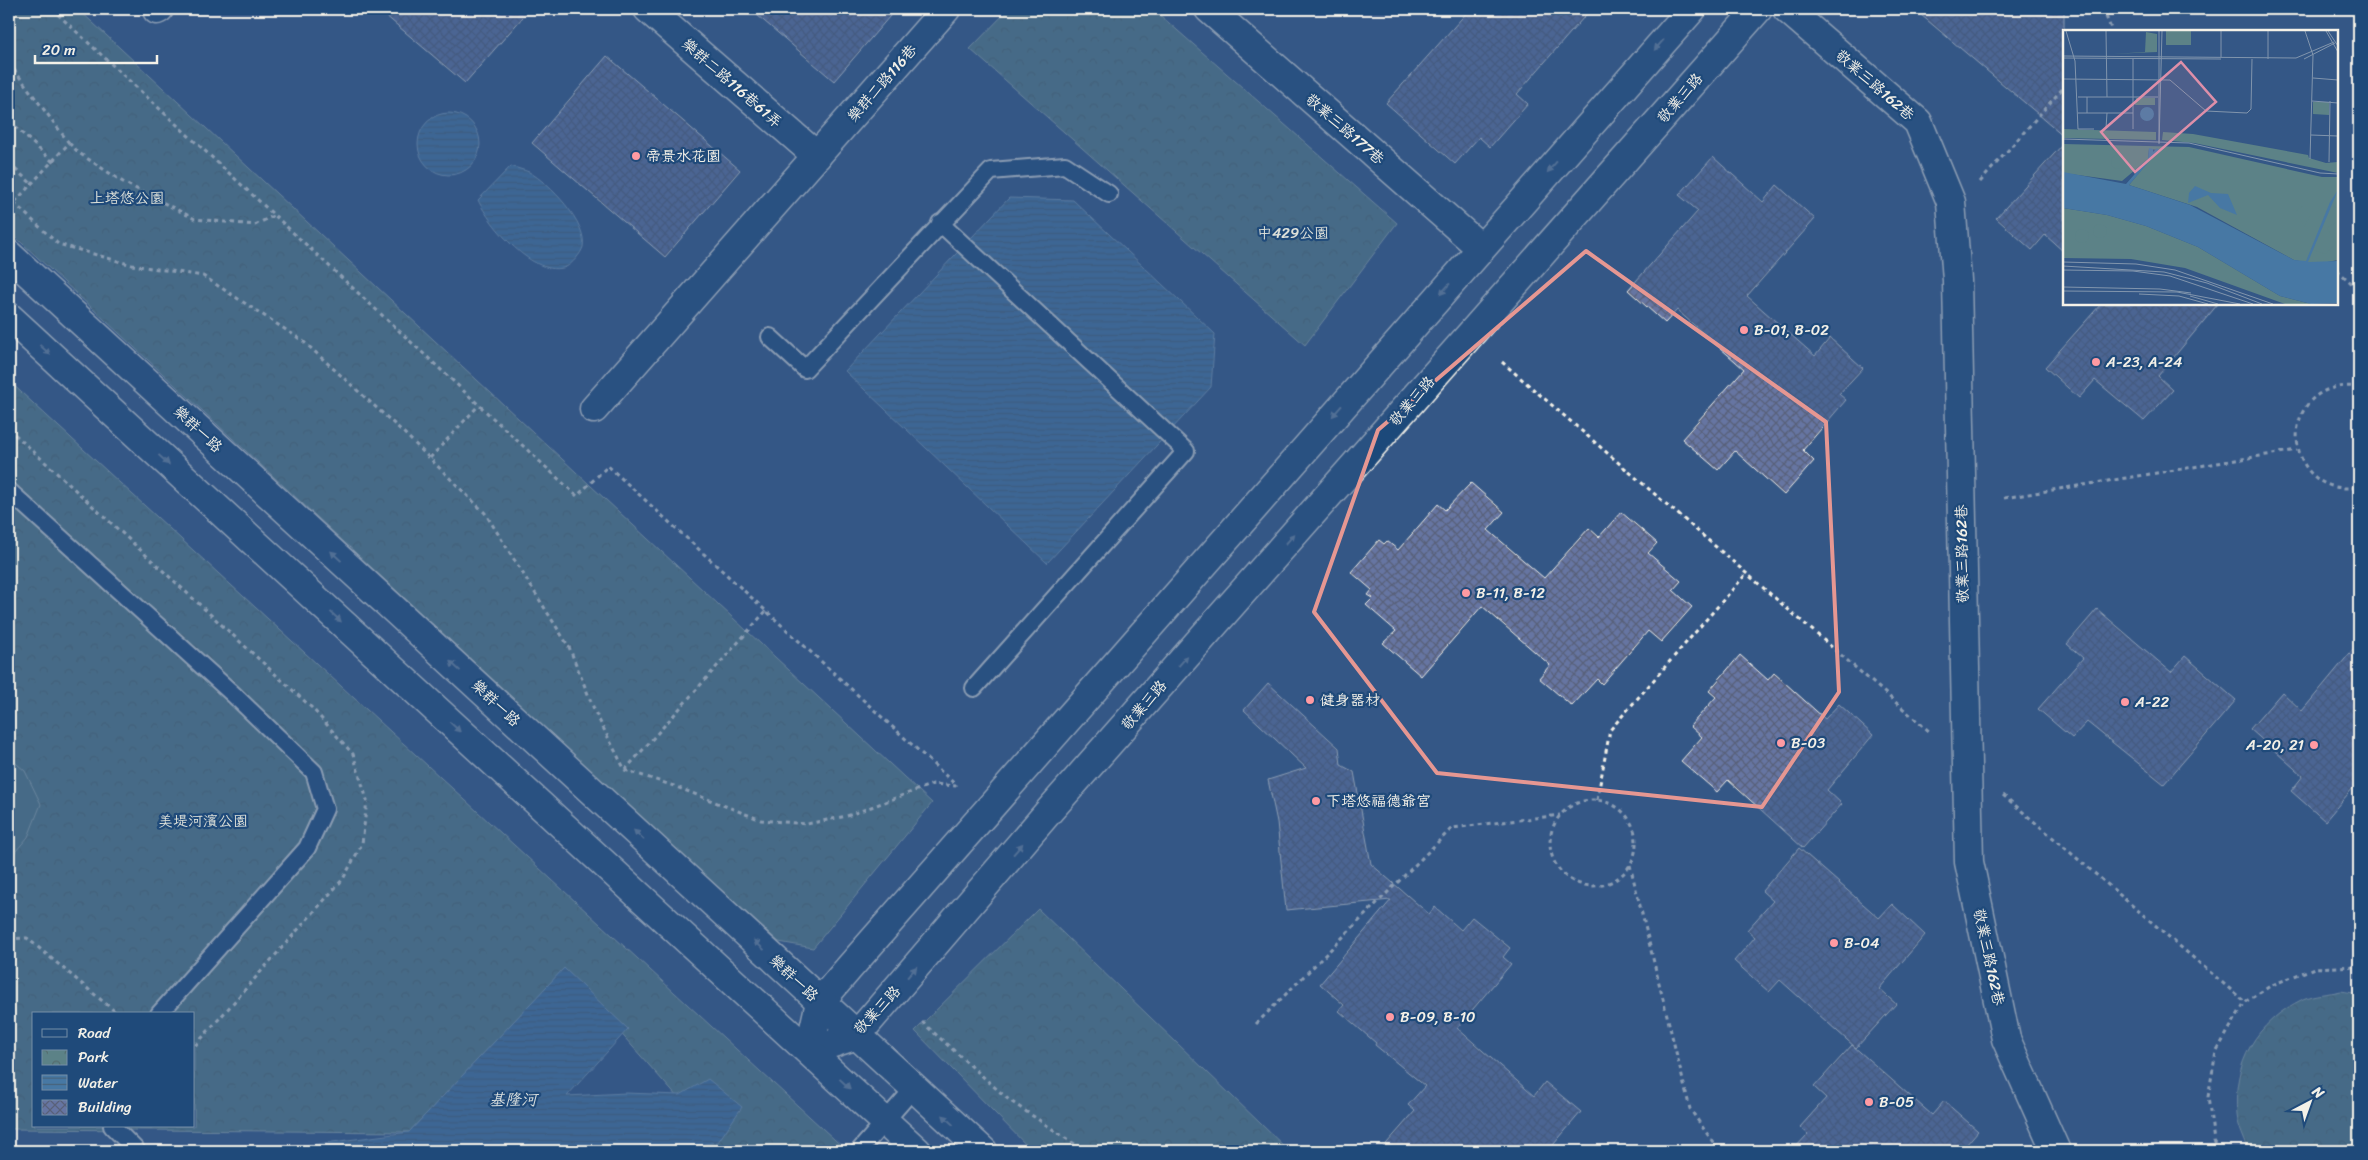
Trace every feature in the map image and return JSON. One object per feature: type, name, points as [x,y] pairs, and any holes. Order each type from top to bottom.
[{"type":"street","name":"樂群二路116巷61弄","points":[[648,9],[817,156]]},
{"type":"street","name":"樂群二路116巷","points":[[594,409],[946,9]]},
{"type":"street","name":"敬業三路177巷","points":[[1209,9],[1480,248]]},
{"type":"street","points":[[809,1051],[820,1002],[1480,248],[1692,9]]},
{"type":"street","name":"敬業三路","points":[[809,1051],[857,1035],[1050,810],[1758,9]]},
{"type":"street","name":"敬業三路162巷","points":[[1787,9],[1918,122],[1951,202],[1957,280],[1969,862],[2006,1039],[2056,1151]]},
{"type":"street","name":"樂群一路","points":[[9,255],[983,1151]]},
{"type":"street","points":[[9,317],[917,1151]]},
{"type":"lane","points":[[770,337],[805,369],[940,223],[991,171],[1065,165],[1108,194]]},
{"type":"lane","points":[[940,223],[1186,452],[974,688]]},
{"type":"lane","points":[[9,491],[233,694],[314,772],[325,809],[308,848],[160,1012]]},
{"type":"lane","points":[[859,1151],[914,1088]]},
{"type":"lane","points":[[114,1128],[137,1151]]},
{"type":"path","points":[[9,198],[58,244],[132,265],[203,276],[303,340],[430,458],[485,513],[568,647],[596,714],[625,770],[674,786],[761,820],[807,824],[847,816],[933,784],[957,786],[608,466],[577,496],[52,9]]},
{"type":"path","points":[[2103,9],[2112,30]]},
{"type":"path","points":[[9,63],[69,143],[79,153],[123,182],[195,219],[255,225],[275,215]]},
{"type":"path","points":[[1976,187],[2063,88]]},
{"type":"path","points":[[9,121],[53,162]]},
{"type":"path","points":[[14,203],[69,143]]},
{"type":"path","points":[[9,164],[32,184]]},
{"type":"path","points":[[2338,271],[2359,290]]},
{"type":"path","points":[[1502,362],[1966,765],[2246,1002]]},
{"type":"path","points":[[2359,387],[2341,386],[2324,390],[2309,401],[2300,416],[2296,432],[2297,450],[2305,466],[2317,479],[2331,486],[2349,489],[2359,487]]},
{"type":"path","points":[[430,458],[479,405]]},
{"type":"path","points":[[2004,498],[2297,450]]},
{"type":"path","points":[[1597,800],[1610,730],[1746,574]]},
{"type":"path","points":[[625,770],[766,611]]},
{"type":"path","points":[[1597,800],[1610,804],[1622,811],[1631,823],[1636,837],[1636,852],[1630,865],[1621,876],[1593,886],[1579,884],[1566,877],[1557,866],[1551,847],[1553,827],[1560,815],[1571,806],[1583,801],[1597,800]]},
{"type":"path","points":[[1256,1024],[1452,828],[1560,815]]},
{"type":"path","points":[[1630,865],[1690,1109],[1719,1151]]},
{"type":"path","points":[[9,939],[28,938],[116,1012]]},
{"type":"path","points":[[2220,1151],[2214,1141],[2208,1097],[2216,1052],[2246,1002],[2272,985],[2314,968],[2359,966]]},
{"type":"path","points":[[922,1022],[1009,1100],[1085,1151]]},
{"type":"highlighted area","points":[[1586,251],[1826,422],[1839,692],[1762,807],[1437,773],[1314,612],[1378,430]]},
{"type":"green space","name":"上塔悠公園","points":[[9,9],[78,9],[932,803],[813,948],[779,942],[636,813],[9,231]]},
{"type":"green space","name":"中429公園","points":[[1009,9],[1153,9],[1397,223],[1305,345],[970,49]]},
{"type":"green space","name":"美堤河濱公園","points":[[9,381],[847,1151],[655,1151],[717,1142],[564,969],[409,1132],[9,1129]]},
{"type":"green space","points":[[9,757],[25,771],[41,804],[28,837],[9,859]]},
{"type":"green space","points":[[1038,909],[1289,1151],[1032,1151],[915,1031]]},
{"type":"green space","points":[[2341,991],[2359,994],[2359,1151],[2249,1151],[2240,1129],[2236,1096],[2243,1062],[2250,1046],[2260,1032],[2286,1008],[2307,997]]},
{"type":"water","points":[[443,113],[455,113],[471,122],[478,132],[480,144],[478,156],[471,166],[455,175],[443,175],[432,170],[423,161],[418,150],[418,138],[423,127],[432,118]]},
{"type":"water","points":[[511,166],[529,172],[547,185],[565,205],[579,227],[583,237],[583,247],[571,264],[566,267],[554,269],[540,265],[527,258],[492,223],[478,200]]},
{"type":"water","points":[[1009,198],[1073,200],[1215,334],[1211,387],[1047,563],[845,371]]},
{"type":"water","name":"基隆河","points":[[564,968],[628,1029],[567,1096],[626,1093],[680,1095],[708,1079],[742,1107],[718,1142],[659,1151],[264,1151],[409,1132]]},
{"type":"building","points":[[378,9],[530,9],[465,83]]},
{"type":"building","points":[[750,9],[896,9],[834,81]]},
{"type":"building","points":[[1470,9],[1591,9],[1517,94],[1528,104],[1490,147],[1479,137],[1455,164],[1386,103]]},
{"type":"building","points":[[1914,9],[2064,9],[2063,135]]},
{"type":"building","name":"帝景水花園","points":[[607,56],[740,170],[665,257],[532,143]]},
{"type":"building","points":[[2063,144],[2063,251],[2045,235],[2032,250],[1996,218]]},
{"type":"building","name":"B-01, B-02","points":[[1713,157],[1763,202],[1777,185],[1815,219],[1747,296],[1815,356],[1830,338],[1863,368],[1839,394],[1846,400],[1803,450],[1814,461],[1784,495],[1735,451],[1718,470],[1682,439],[1744,369],[1677,310],[1665,323],[1628,290],[1698,211],[1679,195]]},
{"type":"building","name":"A-23, A-24","points":[[2100,305],[2217,305],[2158,376],[2173,390],[2144,421],[2095,380],[2079,398],[2045,367]]},
{"type":"building","name":"B-11, B-12","points":[[1471,483],[1504,512],[1488,530],[1544,578],[1589,528],[1599,537],[1621,512],[1657,543],[1648,553],[1681,581],[1673,590],[1692,607],[1661,642],[1648,631],[1602,684],[1597,679],[1572,706],[1539,678],[1550,665],[1482,606],[1421,676],[1383,643],[1396,631],[1366,605],[1373,598],[1368,595],[1372,590],[1351,572],[1379,540],[1384,544],[1387,541],[1398,550],[1438,504],[1445,510]]},
{"type":"building","name":"A-22","points":[[2097,609],[2171,672],[2185,656],[2236,700],[2164,784],[2087,722],[2072,738],[2038,709],[2083,658],[2067,644]]},
{"type":"building","name":"A-20, 21","points":[[2359,642],[2359,781],[2325,821],[2291,791],[2303,776],[2250,729],[2282,692],[2302,711]]},
{"type":"building","name":"B-03","points":[[1740,655],[1768,680],[1774,673],[1825,719],[1839,704],[1873,735],[1827,790],[1842,804],[1803,848],[1728,780],[1717,792],[1681,761],[1702,737],[1690,726],[1716,697],[1709,691]]},
{"type":"building","points":[[1268,683],[1339,748],[1341,765],[1354,772],[1371,864],[1429,914],[1435,907],[1461,930],[1472,917],[1510,948],[1503,957],[1511,964],[1457,1028],[1534,1096],[1545,1082],[1581,1112],[1548,1151],[1380,1151],[1415,1111],[1408,1105],[1425,1086],[1375,1045],[1376,1043],[1339,1011],[1344,1005],[1320,984],[1391,900],[1286,910],[1277,822],[1268,780],[1306,768],[1244,710]]},
{"type":"building","name":"B-04","points":[[1799,848],[1879,918],[1892,904],[1925,935],[1879,989],[1896,1004],[1856,1048],[1780,980],[1769,992],[1734,961],[1755,937],[1747,930],[1773,901],[1762,891]]},
{"type":"building","name":"B-05","points":[[1852,1045],[1932,1115],[1944,1101],[1978,1131],[1966,1145],[1974,1151],[1792,1151],[1808,1134],[1800,1127],[1826,1098],[1814,1087]]},
{"type":"place","name":"帝景水花園","points":[[636,156]]},
{"type":"place","name":"B-01, B-02","points":[[1744,330]]},
{"type":"place","name":"A-23, A-24","points":[[2096,362]]},
{"type":"place","name":"B-11, B-12","points":[[1466,593]]},
{"type":"place","name":"健身器材","points":[[1310,700]]},
{"type":"place","name":"A-22","points":[[2125,702]]},
{"type":"place","name":"B-03","points":[[1781,743]]},
{"type":"place","name":"A-20, 21","points":[[2314,745]]},
{"type":"place","name":"下塔悠福德爺宮","points":[[1316,801]]},
{"type":"place","name":"B-04","points":[[1834,943]]},
{"type":"place","name":"B-09, B-10","points":[[1390,1017]]},
{"type":"place","name":"B-05","points":[[1869,1102]]}]
